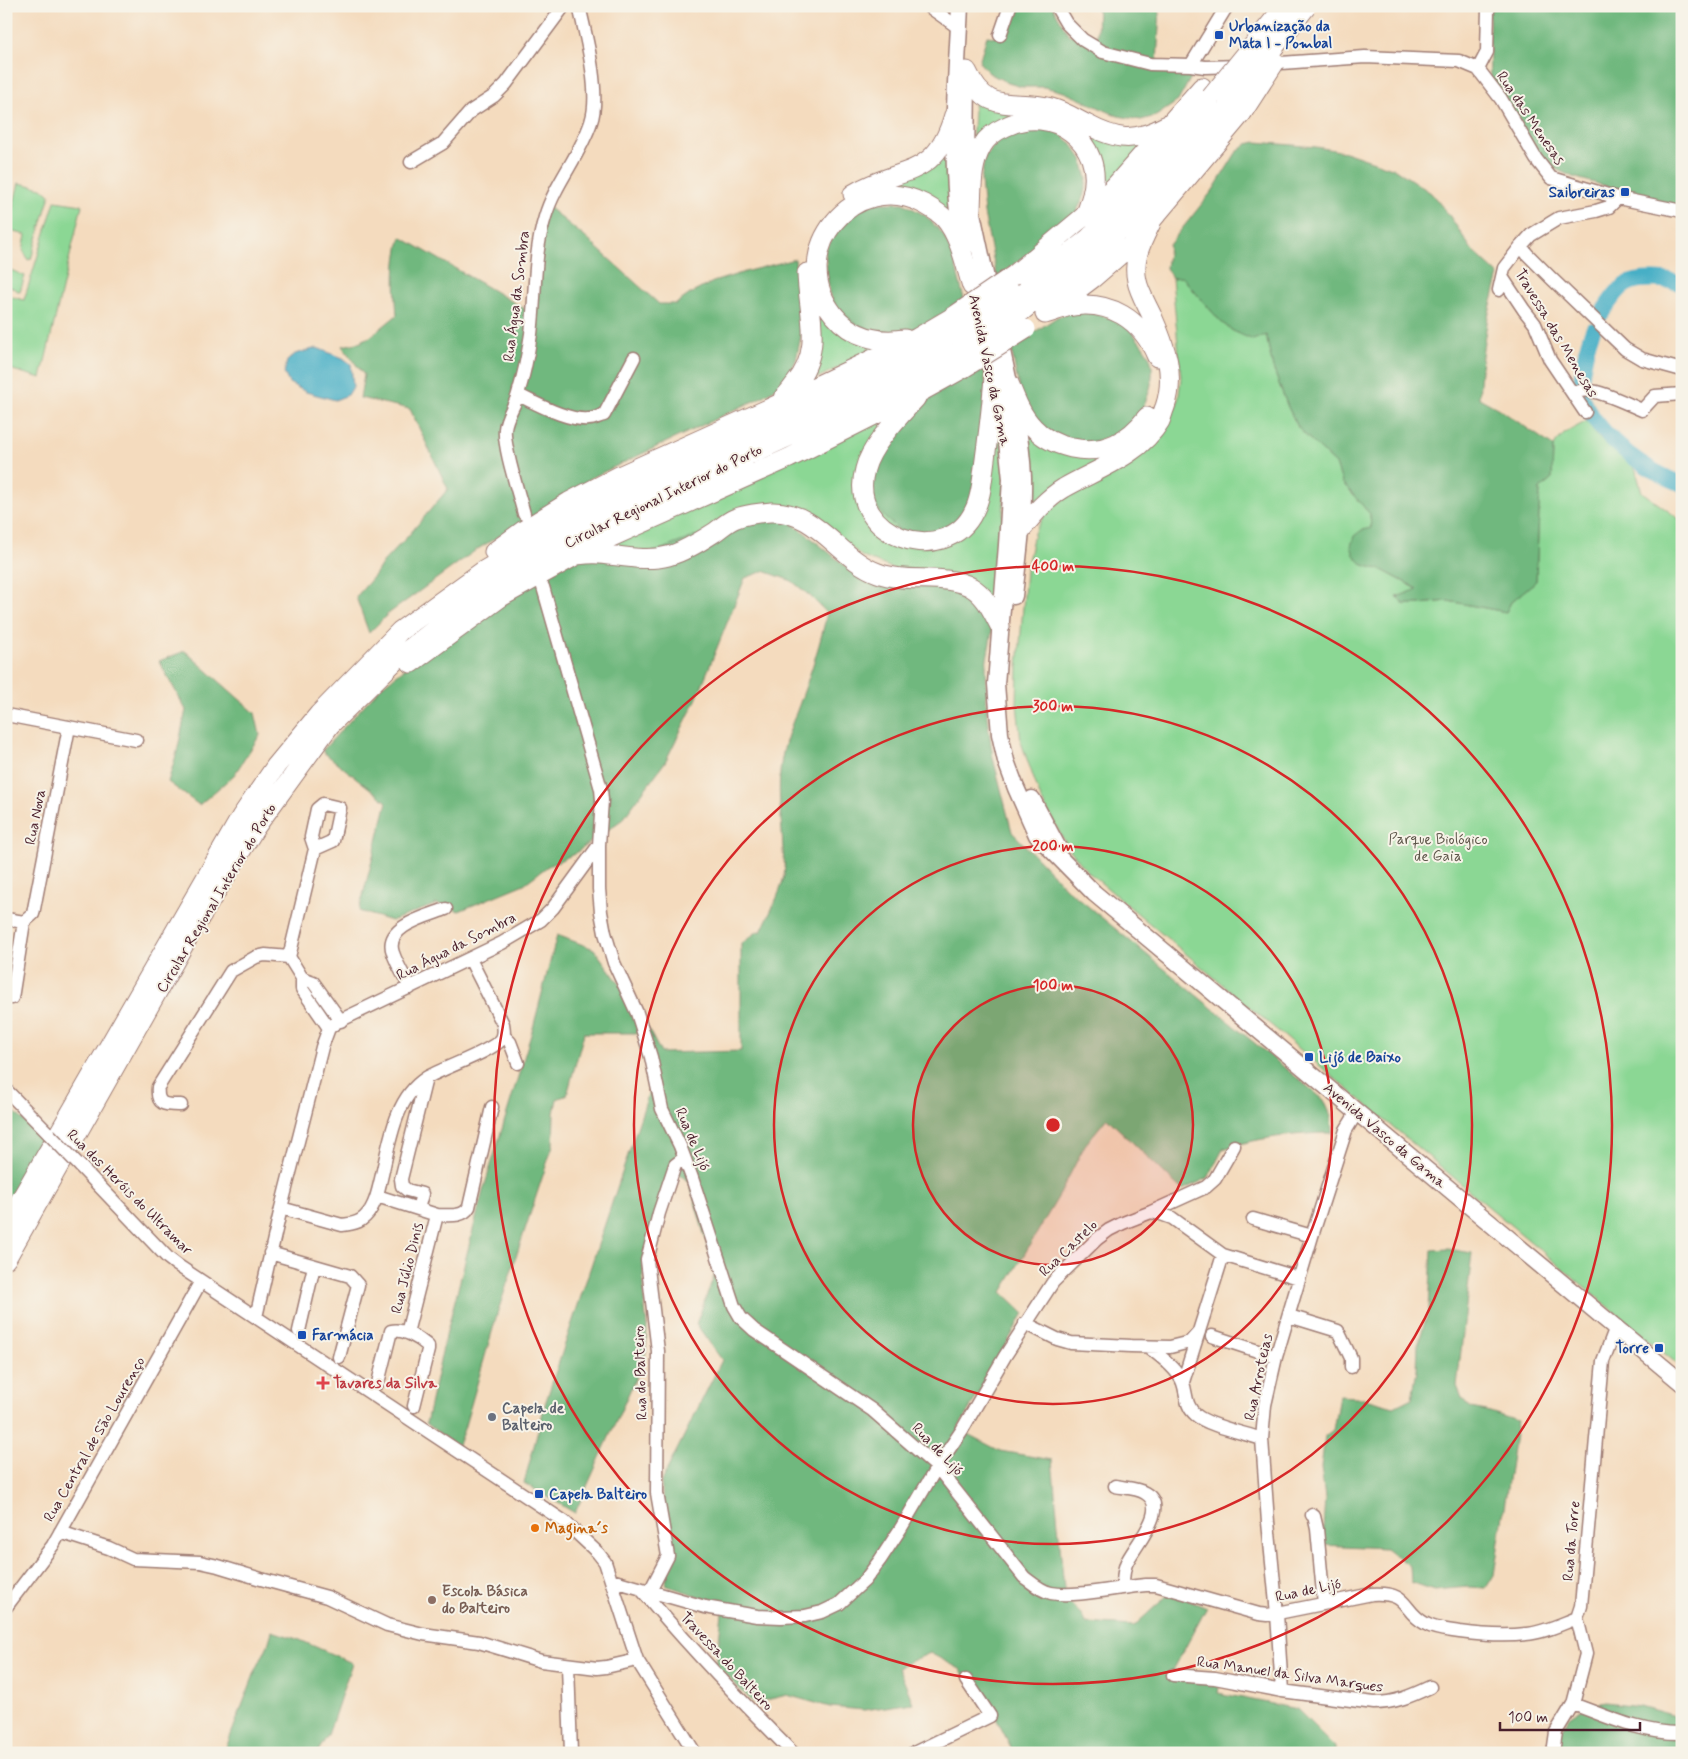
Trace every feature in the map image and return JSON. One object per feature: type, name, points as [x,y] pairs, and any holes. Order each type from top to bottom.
[{"type":"highway","points":[[1001,380],[992,414],[982,484],[974,512],[964,526],[951,535],[921,542],[896,536],[883,528],[871,516],[864,501],[863,479],[865,467],[874,451],[904,411],[924,390],[957,343],[1014,275],[1082,218],[1116,185],[1273,6]]},
{"type":"highway","name":"Circular Regional Interior do Porto","points":[[6,1225],[241,817],[276,766],[319,714],[400,631],[483,571],[580,514],[957,343],[1022,311],[1101,247],[1139,211],[1227,105],[1285,6]]},
{"type":"highway","points":[[1021,530],[1044,502],[1063,488],[1120,459],[1144,440],[1160,421],[1167,401],[1170,379],[1168,360],[1137,281],[1136,260],[1140,244],[1151,223],[1227,105],[1279,55],[1302,25],[1307,7]]},
{"type":"highway","points":[[967,71],[973,84],[981,93],[994,102],[1052,108],[1070,115],[1108,135],[1126,138],[1140,137],[1172,122]]},
{"type":"highway","points":[[768,409],[786,396],[807,368],[812,353],[814,335],[808,294],[806,255],[813,235],[823,218],[840,202],[860,189],[924,164],[938,151],[950,129],[954,115]]},
{"type":"highway","points":[[971,209],[974,166],[982,145],[995,131],[1013,122],[1030,118],[1047,120],[1063,127],[1078,138],[1088,154],[1093,170],[1094,185],[1088,209],[1082,218]]},
{"type":"highway","points":[[978,281],[945,218],[915,199],[896,196],[878,196],[847,208],[832,223],[823,239],[817,257],[816,272],[820,292],[826,306],[838,320],[855,332],[872,340],[890,342],[917,338],[957,343],[1022,311],[1045,314],[1068,307],[1087,305],[1107,308],[1124,316],[1141,328],[1151,342],[1158,359],[1159,376],[1149,415],[1136,431],[1114,444],[1089,450],[1067,447],[1047,438],[1033,427],[1001,380]]},
{"type":"highway","points":[[1045,314],[1093,278],[1130,246],[1151,223]]},
{"type":"highway","points":[[400,631],[413,612],[524,530],[569,502],[619,476],[768,409],[917,338]]},
{"type":"highway","name":"Circular Regional Interior do Porto","points":[[6,1259],[192,932],[255,828],[330,725],[400,656],[491,586],[588,529],[890,390],[957,343]]},
{"type":"highway","points":[[364,692],[380,687],[501,597],[574,555],[789,458],[924,390]]},
{"type":"highway","points":[[574,555],[597,554],[648,560],[668,556],[694,545],[733,520],[754,514],[773,512],[790,514],[807,521],[859,563],[877,573],[893,577],[959,582],[971,588],[980,594],[988,604],[1000,626]]},
{"type":"main road","name":"Avenida Vasco da Gama","points":[[960,6],[954,115],[957,204],[1021,454],[1023,479],[1021,530],[1008,650],[1007,710],[1016,757],[1025,784],[1067,866]]},
{"type":"main road","name":"Avenida Vasco da Gama","points":[[970,6],[966,170],[978,281]]},
{"type":"main road","name":"Avenida Vasco da Gama","points":[[1001,380],[1010,479],[1007,545],[996,684],[1000,734],[1006,761],[1037,835],[1094,893],[1682,1383]]},
{"type":"street","points":[[411,162],[443,143],[471,111],[500,90],[564,6]]},
{"type":"street","name":"Rua Água da Sombra","points":[[524,514],[504,429],[507,417],[518,395],[531,334],[538,243],[550,199],[586,135],[594,113],[594,87],[579,6]]},
{"type":"street","points":[[928,6],[959,28]]},
{"type":"street","points":[[1000,35],[1010,6]]},
{"type":"street","name":"Rua das Menesas","points":[[1056,6],[1066,24],[1083,40],[1103,52],[1150,64],[1205,67],[1287,64],[1365,57],[1460,61],[1478,69],[1501,99],[1536,159],[1551,178],[1618,198],[1682,211]]},
{"type":"street","points":[[1191,65],[1227,6]]},
{"type":"street","points":[[1478,69],[1488,52],[1488,9],[1491,6]]},
{"type":"street","points":[[1618,198],[1609,207],[1559,218],[1531,235],[1521,246],[1550,277],[1625,349],[1642,359],[1682,370]]},
{"type":"street","name":"Travessa das Menesas","points":[[1521,246],[1504,268],[1502,277],[1535,324],[1550,360],[1563,380],[1580,392],[1585,412]]},
{"type":"street","points":[[1499,290],[1502,277]]},
{"type":"street","points":[[518,395],[566,416],[578,419],[590,419],[604,415],[634,358]]},
{"type":"street","points":[[1580,392],[1642,410],[1655,396],[1682,394]]},
{"type":"street","points":[[543,588],[601,790],[599,845]]},
{"type":"street","points":[[6,715],[136,740]]},
{"type":"street","name":"Rua Nova","points":[[12,998],[24,922],[33,914],[69,727]]},
{"type":"street","name":"Rua Água da Sombra","points":[[329,1028],[502,944],[541,920],[553,908],[599,845]]},
{"type":"street","name":"Rua de Lijó","points":[[599,845],[601,912],[605,933],[614,963],[637,1013],[651,1057],[662,1109],[684,1158],[734,1306],[741,1318],[754,1330],[881,1416],[937,1467],[1024,1577],[1049,1593],[1060,1594],[1156,1585],[1259,1614],[1278,1614],[1372,1594],[1392,1595],[1401,1599],[1418,1619],[1426,1624],[1436,1628],[1488,1636],[1527,1634],[1577,1618]]},
{"type":"street","points":[[256,1317],[280,1208],[322,1047],[329,1028],[302,989],[302,978],[289,957],[315,849]]},
{"type":"street","points":[[410,988],[392,952],[392,940],[400,928],[446,909]]},
{"type":"street","points":[[6,919],[24,922]]},
{"type":"street","points":[[181,1105],[165,1105],[161,1102],[157,1094],[158,1087],[231,971],[256,956],[289,957]]},
{"type":"street","points":[[280,1208],[342,1225],[362,1220],[369,1212],[377,1196],[397,1118],[406,1099],[420,1082],[426,1078],[480,1052],[500,1040],[503,1035],[503,1024],[470,959]]},
{"type":"street","points":[[302,978],[313,982],[341,1021]]},
{"type":"street","points":[[503,1035],[510,1042],[518,1063]]},
{"type":"street","points":[[418,1209],[422,1194],[407,1190],[402,1186],[402,1179],[426,1078]]},
{"type":"street","name":"Rua dos Heróis do Ultramar","points":[[6,1090],[168,1258],[565,1522],[598,1553],[605,1562],[636,1660],[695,1753]]},
{"type":"street","points":[[437,1215],[458,1215],[467,1211],[492,1107]]},
{"type":"street","name":"Rua Arroteias","points":[[1282,1691],[1278,1614],[1268,1522],[1262,1439],[1265,1405],[1276,1357],[1312,1236],[1346,1130],[1357,1112]]},
{"type":"street","name":"Rua Castelo","points":[[611,1580],[705,1607],[757,1616],[781,1618],[805,1616],[822,1612],[838,1604],[865,1580],[901,1528],[1025,1323],[1053,1282],[1097,1239],[1109,1230],[1206,1187],[1216,1178],[1234,1146]]},
{"type":"street","name":"Rua do Balteiro","points":[[646,1590],[668,1556],[658,1493],[658,1351],[647,1260],[675,1165],[684,1158]]},
{"type":"street","name":"Rua Júlio Dinis","points":[[377,1196],[437,1215],[407,1332]]},
{"type":"street","points":[[1151,1212],[1172,1218],[1223,1255],[1299,1278]]},
{"type":"street","points":[[1253,1220],[1312,1236]]},
{"type":"street","points":[[270,1253],[350,1276],[358,1285],[339,1357]]},
{"type":"street","points":[[1223,1255],[1183,1382],[1186,1399],[1196,1415],[1205,1421],[1262,1439]]},
{"type":"street","points":[[299,1331],[314,1266]]},
{"type":"street","name":"Rua Central de São Lourenço","points":[[6,1607],[53,1545],[201,1281]]},
{"type":"street","points":[[1289,1316],[1338,1331],[1351,1358],[1351,1367]]},
{"type":"street","points":[[1025,1323],[1051,1336],[1071,1343],[1170,1347],[1190,1342],[1198,1332]]},
{"type":"street","name":"Rua da Torre","points":[[1553,1753],[1556,1732],[1573,1704],[1586,1654],[1577,1618],[1581,1606],[1604,1361],[1616,1328]]},
{"type":"street","points":[[378,1383],[391,1332],[394,1330],[407,1332],[426,1344],[428,1348],[414,1406]]},
{"type":"street","points":[[1212,1336],[1276,1357]]},
{"type":"street","points":[[1148,1347],[1166,1361],[1183,1382]]},
{"type":"street","points":[[1115,1486],[1145,1492],[1151,1498],[1153,1505],[1153,1515],[1147,1532],[1126,1563],[1123,1587]]},
{"type":"street","points":[[1312,1515],[1314,1516],[1317,1529],[1324,1604]]},
{"type":"street","points":[[60,1532],[109,1548],[133,1559],[200,1562],[327,1597],[387,1625],[423,1634],[479,1642],[541,1661],[606,1667],[636,1660]]},
{"type":"street","name":"Travessa do Balteiro","points":[[646,1590],[678,1634],[729,1690],[793,1753]]},
{"type":"street","points":[[568,1664],[571,1753]]},
{"type":"street","name":"Rua Manuel da Silva Marques","points":[[1172,1675],[1215,1678],[1282,1691],[1374,1703],[1404,1700],[1430,1687]]},
{"type":"street","points":[[914,1753],[990,1716],[966,1680]]},
{"type":"street","points":[[1573,1704],[1637,1727],[1670,1734],[1682,1733]]},
{"type":"green space","points":[[1016,6],[1052,6],[1069,35],[1097,38],[1098,6],[1160,6],[1157,64],[1195,70],[1178,101],[1156,116],[1141,120],[1118,116],[1064,92],[1044,87],[1022,87],[1008,83],[989,73],[979,62],[987,36],[1002,38]]},
{"type":"green space","points":[[1491,6],[1682,6],[1682,196],[1678,206],[1573,177],[1545,164],[1490,80],[1489,12]]},
{"type":"green space","points":[[975,91],[1146,143],[1099,196],[1099,174],[1057,117],[972,150]]},
{"type":"green space","points":[[1027,126],[1052,128],[1070,142],[1082,159],[1087,179],[1083,198],[1074,217],[997,278],[984,213],[981,180],[985,156],[1005,133]]},
{"type":"green space","points":[[1256,142],[1316,147],[1345,152],[1395,169],[1431,193],[1449,215],[1472,250],[1499,275],[1488,316],[1482,355],[1479,398],[1499,409],[1553,446],[1552,479],[1540,489],[1536,581],[1511,602],[1506,612],[1448,601],[1403,604],[1397,597],[1418,589],[1382,570],[1363,565],[1354,555],[1351,546],[1354,536],[1362,530],[1371,528],[1370,514],[1342,482],[1336,464],[1299,429],[1273,368],[1266,335],[1253,340],[1233,331],[1221,322],[1182,277],[1172,278],[1166,268],[1169,245],[1213,190],[1236,153],[1247,144]]},
{"type":"green space","points":[[949,146],[954,220],[885,189]]},
{"type":"green space","points":[[19,183],[42,188],[50,195],[31,259],[28,260],[23,250],[26,235],[7,230]]},
{"type":"green space","points":[[55,201],[82,205],[41,378],[6,368],[6,295],[24,300]]},
{"type":"green space","points":[[543,203],[586,238],[659,304],[676,304],[713,282],[795,259],[801,336],[796,360],[786,382],[764,396],[591,478],[476,550],[388,614],[369,633],[356,597],[375,575],[383,562],[448,489],[410,409],[360,398],[364,375],[342,346],[362,342],[362,340],[370,337],[397,315],[395,285],[398,246],[401,237],[530,312]]},
{"type":"green space","points":[[874,203],[903,203],[926,216],[943,234],[954,259],[964,299],[948,312],[917,328],[899,334],[874,331],[856,324],[838,309],[829,293],[825,250],[849,214]]},
{"type":"green space","points":[[11,270],[25,276],[20,292],[7,285]]},
{"type":"green space","name":"Parque Biológico de Gaia","points":[[1182,277],[1221,322],[1233,331],[1266,335],[1273,368],[1299,429],[1336,464],[1342,482],[1370,514],[1371,528],[1363,565],[1382,570],[1419,590],[1397,597],[1403,604],[1448,601],[1506,612],[1511,602],[1536,581],[1540,489],[1552,479],[1553,446],[1565,433],[1587,421],[1598,437],[1630,462],[1636,471],[1642,492],[1682,521],[1682,1368],[1087,871],[1067,846],[1041,799],[1021,742],[1017,704],[1026,571],[1034,533],[1047,511],[1164,430],[1178,402],[1181,378],[1172,278]]},
{"type":"green space","points":[[810,281],[884,345],[801,386]]},
{"type":"green space","points":[[1078,310],[1123,321],[1145,349],[1151,363],[1151,386],[1142,409],[1124,429],[1113,436],[1101,440],[1074,440],[1060,436],[1044,428],[1035,420],[1027,409],[1021,393],[1011,348],[1057,317]]},
{"type":"green space","points":[[984,367],[986,388],[972,503],[958,522],[943,532],[923,535],[901,531],[885,518],[873,501],[871,480],[875,463],[918,405],[941,388]]},
{"type":"green space","points":[[896,410],[998,418],[1006,472],[997,601],[897,570],[863,557],[817,520],[662,552],[603,549]]},
{"type":"green space","points":[[1025,423],[1121,448],[1032,503],[1032,478]]},
{"type":"green space","points":[[746,517],[781,520],[799,528],[848,568],[873,581],[970,592],[987,615],[992,631],[986,664],[987,717],[993,758],[1012,832],[1067,889],[1324,1100],[1331,1116],[1332,1133],[1277,1137],[1223,1149],[1208,1178],[1182,1190],[1107,1118],[1085,1145],[1060,1194],[1002,1292],[1024,1313],[958,1429],[1000,1451],[1052,1460],[1065,1599],[1082,1615],[1085,1623],[1134,1626],[1171,1592],[1207,1607],[1170,1676],[1220,1681],[1218,1693],[1297,1709],[1335,1747],[1335,1753],[1014,1753],[996,1718],[960,1669],[930,1653],[898,1667],[913,1703],[864,1710],[830,1707],[787,1695],[754,1703],[716,1666],[723,1604],[665,1585],[670,1558],[661,1482],[722,1360],[696,1324],[715,1273],[689,1181],[673,1171],[643,1263],[643,1291],[647,1327],[646,1352],[575,1513],[524,1483],[546,1401],[649,1092],[648,1033],[584,1033],[567,1095],[557,1099],[554,1113],[553,1145],[498,1311],[464,1429],[457,1447],[426,1423],[444,1343],[483,1191],[533,1028],[557,935],[594,949],[636,1006],[661,1053],[741,1051],[741,944],[758,931],[761,932],[777,897],[784,876],[779,792],[780,770],[788,734],[816,655],[827,613],[792,581],[764,571],[745,578],[696,700],[665,762],[623,819],[574,854],[548,866],[524,884],[459,911],[437,904],[391,921],[359,911],[387,802],[322,751],[381,687],[449,634],[579,556],[628,562]]},
{"type":"green space","points":[[185,651],[255,713],[260,735],[234,775],[199,805],[168,782],[186,710],[159,661]]},
{"type":"green space","points":[[6,1104],[43,1139],[6,1203]]},
{"type":"green space","points":[[1448,1249],[1472,1253],[1457,1386],[1462,1398],[1470,1408],[1487,1411],[1517,1421],[1494,1575],[1486,1588],[1468,1587],[1434,1590],[1411,1582],[1410,1566],[1386,1548],[1322,1545],[1325,1498],[1321,1468],[1325,1436],[1333,1430],[1339,1396],[1357,1397],[1394,1407],[1412,1398],[1417,1370],[1418,1344],[1429,1310],[1432,1250]]},
{"type":"green space","points":[[272,1631],[300,1640],[352,1663],[328,1735],[317,1753],[224,1753],[255,1672],[268,1645]]},
{"type":"green space","points":[[1606,1702],[1640,1706],[1682,1718],[1682,1753],[1546,1753],[1569,1718],[1585,1707]]},
{"type":"water","points":[[317,348],[343,358],[351,364],[353,387],[348,395],[335,400],[306,392],[289,383],[284,373],[287,361],[295,354]]},
{"type":"waterway","points":[[1601,314],[1619,290],[1632,282],[1654,280],[1682,284]]},
{"type":"waterway","points":[[1593,330],[1586,352],[1581,380],[1581,396],[1587,408],[1605,432],[1628,454],[1654,471],[1682,484]]},
{"type":"place","name":"Urbanização da Mata I - Pombal","points":[[1219,35]]},
{"type":"place","name":"Saibreiras","points":[[1625,192]]},
{"type":"place","name":"Lijó de Baixo","points":[[1309,1057]]},
{"type":"place","name":"Farmácia","points":[[302,1335]]},
{"type":"place","name":"Torre","points":[[1659,1348]]},
{"type":"place","name":"Tavares da Silva","points":[[323,1383]]},
{"type":"place","name":"Capela de Balteiro","points":[[492,1417]]},
{"type":"place","name":"Capela Balteiro","points":[[539,1494]]},
{"type":"place","name":"Magina´s","points":[[535,1528]]},
{"type":"place","name":"Escola Básica do Balteiro","points":[[432,1600]]}]
